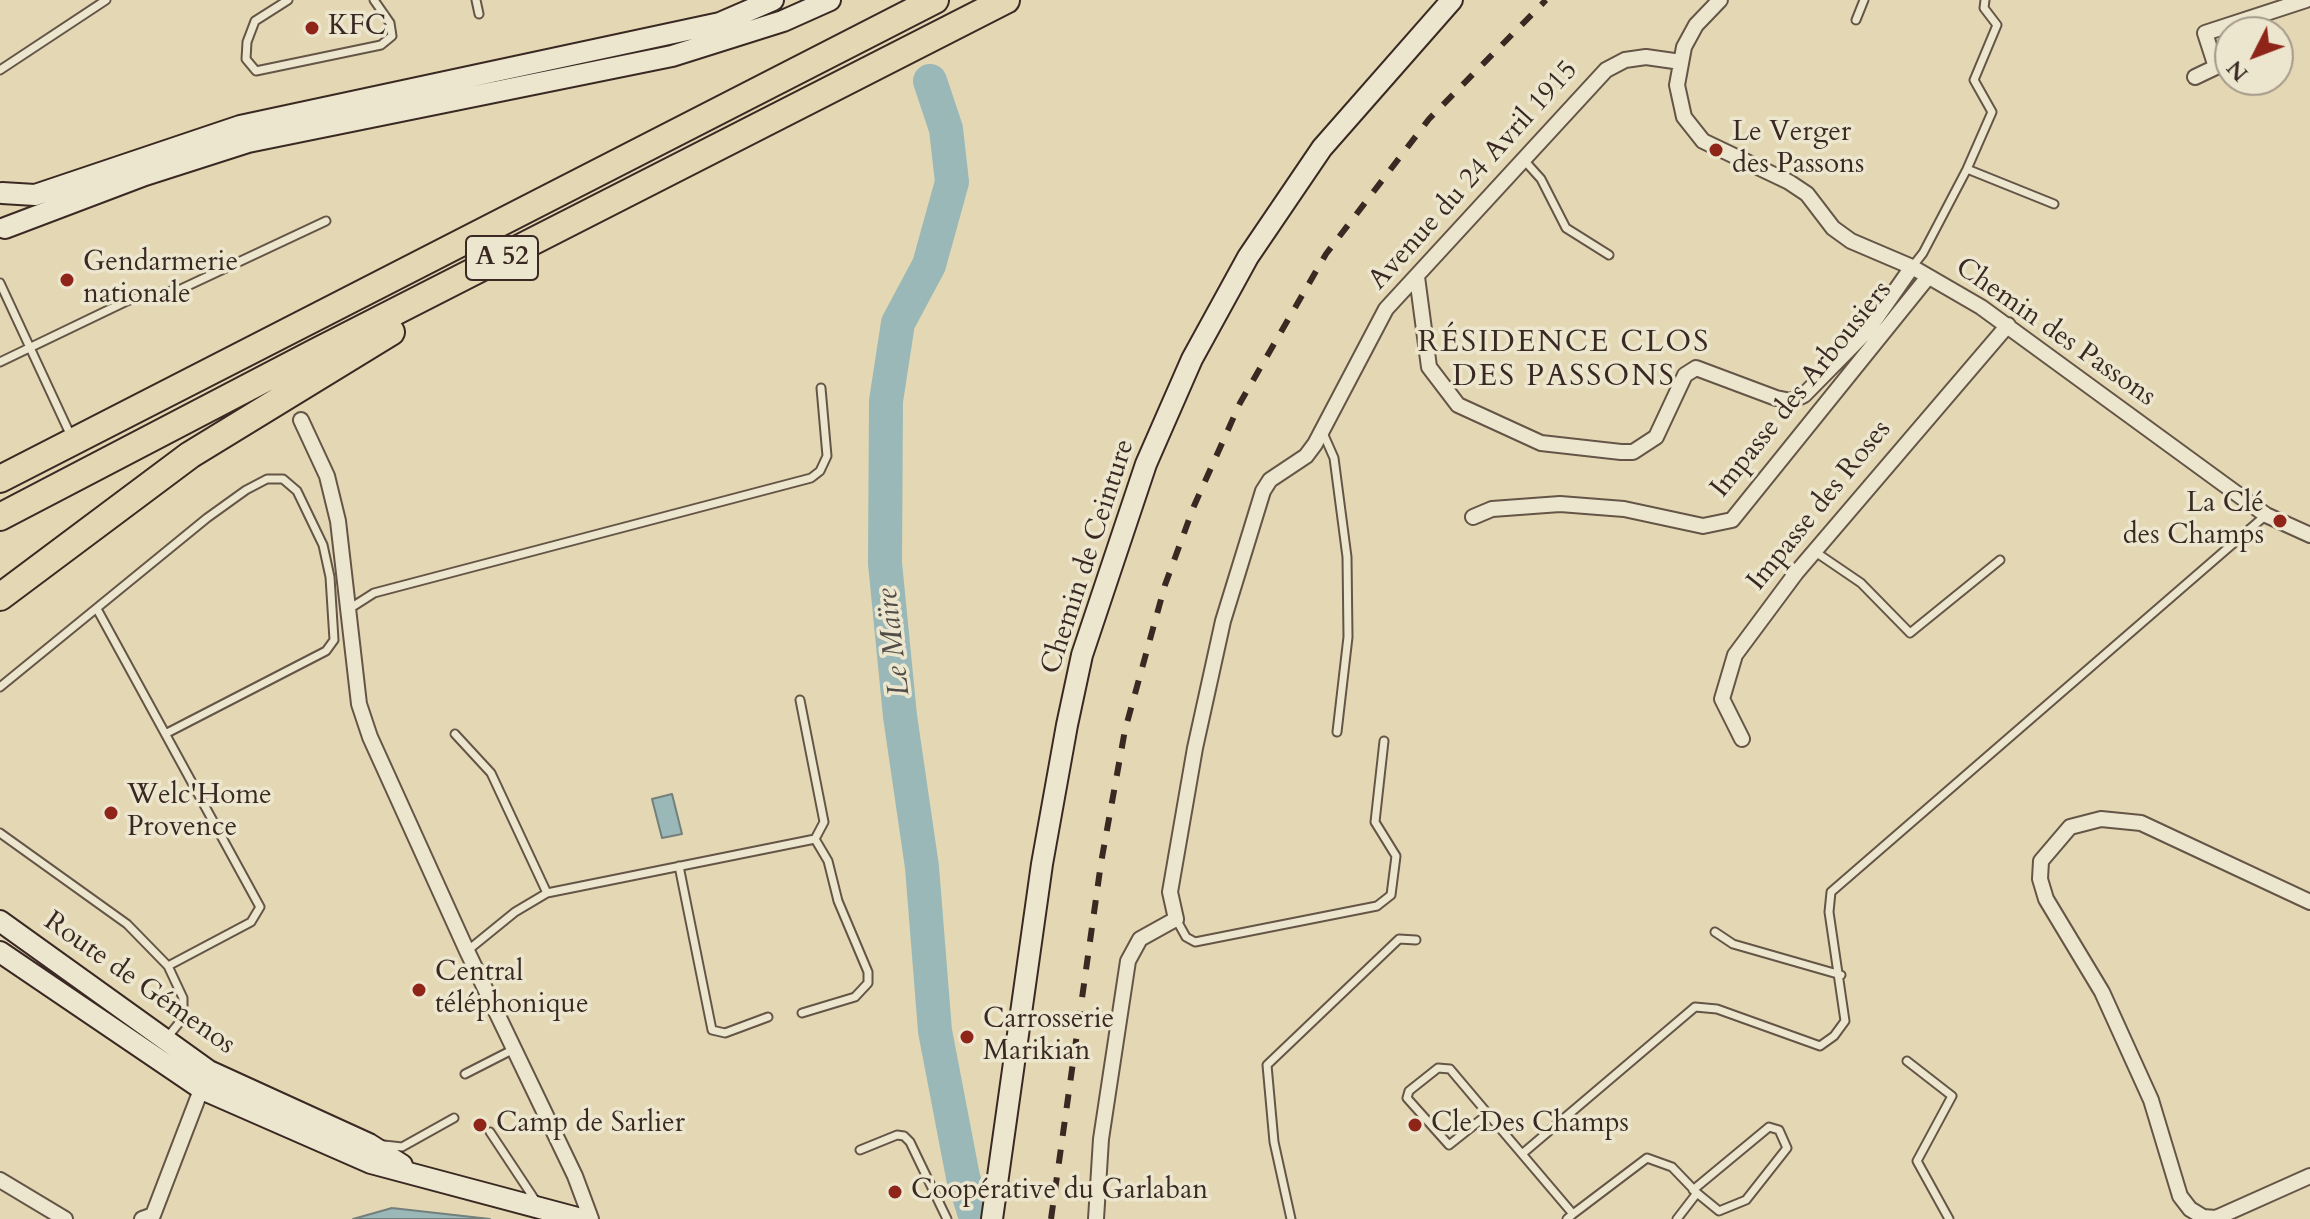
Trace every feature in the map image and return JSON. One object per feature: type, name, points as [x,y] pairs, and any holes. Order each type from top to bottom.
[{"type":"highway","name":"A 52","points":[[0,479],[935,0]]},
{"type":"highway","name":"A 52","points":[[0,517],[1006,0]]},
{"type":"highway","points":[[0,597],[190,455],[278,399],[718,149]]},
{"type":"main road","points":[[773,0],[720,23],[240,126],[35,195],[1,192],[6,204],[3,234],[248,142],[672,56],[769,26],[830,0]]},
{"type":"main road","name":"Chemin de Ceinture","points":[[992,1219],[1042,864],[1067,725],[1082,655],[1146,464],[1192,359],[1248,257],[1322,148],[1452,0]]},
{"type":"main road","name":"Route de Gémenos","points":[[0,921],[164,1042],[205,1080],[369,1144],[419,1176]]},
{"type":"main road","name":"Route de Gémenos","points":[[0,952],[205,1080],[371,1163],[581,1219]]},
{"type":"street","name":"Chemin des Passons","points":[[1720,0],[1696,25],[1684,47],[1681,62],[1679,101],[1684,117],[1703,141],[1789,182],[1807,194],[1833,228],[1851,241],[1912,267],[2008,325],[2266,515],[2310,535]]},
{"type":"street","points":[[2195,77],[2216,67],[2205,33],[2306,0]]},
{"type":"street","name":"Avenue du 24 Avril 1915","points":[[1176,919],[1170,892],[1195,748],[1223,621],[1263,491],[1270,480],[1306,456],[1386,309],[1606,70],[1625,60],[1646,57],[1681,62]]},
{"type":"street","points":[[1417,277],[1429,367],[1458,405],[1541,443],[1633,452],[1656,437],[1685,375],[1696,368],[1776,398],[1791,401],[1804,395],[1868,330],[1912,267]]},
{"type":"street","name":"Impasse des Arbousiers","points":[[1473,517],[1492,509],[1560,504],[1624,509],[1703,526],[1732,520],[1928,277]]},
{"type":"street","name":"Impasse des Roses","points":[[1742,739],[1722,699],[1735,655],[1814,551],[2008,325]]},
{"type":"street","points":[[301,420],[327,476],[338,521],[363,715],[467,951],[575,1176],[591,1219]]},
{"type":"street","points":[[2310,902],[2141,823],[2101,819],[2070,827],[2041,861],[2040,879],[2046,899],[2102,992],[2151,1100],[2180,1196],[2190,1209],[2203,1217],[2216,1218],[2310,1176]]},
{"type":"street","points":[[1096,1219],[1101,1139],[1128,961],[1140,939],[1176,919]]},
{"type":"street","points":[[142,1219],[153,1215],[205,1080]]},
{"type":"street","points":[[0,1180],[65,1219]]},
{"type":"lane","points":[[0,70],[106,0]]},
{"type":"lane","points":[[288,0],[255,21],[247,42],[246,59],[256,71],[381,45],[392,36],[390,23],[374,0]]},
{"type":"lane","points":[[476,0],[479,14]]},
{"type":"lane","points":[[1856,20],[1864,0]]},
{"type":"lane","points":[[1912,267],[1923,253],[1967,169],[1992,112],[1974,80],[1997,25],[1984,8],[1985,0]]},
{"type":"lane","points":[[1523,159],[1541,179],[1566,228],[1609,255]]},
{"type":"lane","points":[[1967,169],[2054,204]]},
{"type":"lane","points":[[0,362],[129,300],[181,289],[326,221]]},
{"type":"lane","points":[[0,283],[73,442]]},
{"type":"lane","points":[[349,609],[374,593],[811,478],[820,471],[827,456],[821,388]]},
{"type":"lane","points":[[1322,431],[1334,458],[1347,557],[1348,637],[1337,732]]},
{"type":"lane","points":[[0,687],[246,490],[267,479],[283,479],[297,491],[323,545],[330,577],[334,640],[326,651],[167,733]]},
{"type":"lane","points":[[1522,1154],[1695,1007],[1717,1009],[1820,1046],[1834,1036],[1845,1021],[1841,975],[1829,912],[1831,892],[2266,515]]},
{"type":"lane","points":[[1814,551],[1861,583],[1910,633],[2000,560]]},
{"type":"lane","points":[[97,609],[260,907],[251,922],[168,966]]},
{"type":"lane","points":[[800,700],[824,822],[815,839]]},
{"type":"lane","points":[[455,734],[491,773],[547,893]]},
{"type":"lane","points":[[1176,919],[1186,937],[1195,942],[1377,906],[1391,895],[1396,856],[1375,822],[1384,741]]},
{"type":"lane","points":[[0,833],[127,924],[168,966],[183,998],[183,1018],[164,1042]]},
{"type":"lane","points":[[467,951],[515,912],[547,893],[815,839]]},
{"type":"lane","points":[[802,1013],[855,997],[868,983],[868,972],[838,901],[828,861],[815,839]]},
{"type":"lane","points":[[679,866],[712,1030],[725,1033],[768,1017]]},
{"type":"lane","points":[[1715,932],[1733,944],[1841,975]]},
{"type":"lane","points":[[1291,1219],[1274,1142],[1267,1065],[1399,939],[1416,940]]},
{"type":"lane","points":[[465,1074],[514,1049]]},
{"type":"lane","points":[[1907,1061],[1952,1096],[1917,1161],[1949,1219]]},
{"type":"lane","points":[[1488,1114],[1449,1145],[1407,1098],[1409,1091],[1438,1068],[1444,1067],[1488,1114],[1522,1154],[1570,1216],[1647,1158],[1672,1167],[1695,1191],[1719,1211],[1746,1200],[1787,1148],[1779,1130],[1769,1127],[1695,1191],[1677,1219]]},
{"type":"lane","points":[[369,1144],[402,1147],[454,1118]]},
{"type":"lane","points":[[490,1132],[541,1208]]},
{"type":"lane","points":[[860,1150],[897,1135],[904,1136],[910,1142],[947,1219]]},
{"type":"water","points":[[672,794],[682,834],[662,838],[652,799]]},
{"type":"water","points":[[392,1208],[490,1219],[353,1219]]},
{"type":"waterway","name":"Le Maïre","points":[[930,81],[946,129],[952,182],[929,265],[898,323],[886,401],[885,563],[900,716],[922,867],[935,1031],[963,1177],[974,1212]]},
{"type":"railway","points":[[1051,1219],[1101,863],[1125,730],[1165,585],[1194,506],[1240,403],[1326,254],[1429,119],[1546,0]]},
{"type":"place","name":"KFC","points":[[312,28]]},
{"type":"place","name":"Le Verger des Passons","points":[[1716,150]]},
{"type":"place","name":"Gendarmerie nationale","points":[[67,280]]},
{"type":"place","name":"La Clé des Champs","points":[[2280,521]]},
{"type":"place","name":"Welc'Home Provence","points":[[111,813]]},
{"type":"place","name":"Central téléphonique","points":[[419,990]]},
{"type":"place","name":"Carrosserie Marikian","points":[[967,1037]]},
{"type":"place","name":"Camp de Sarlier","points":[[480,1125]]},
{"type":"place","name":"Cle Des Champs","points":[[1415,1125]]},
{"type":"place","name":"Coopérative du Garlaban","points":[[895,1192]]},
{"type":"district","name":"RÉSIDENCE CLOS DES PASSONS","points":[[1564,361]]}]
